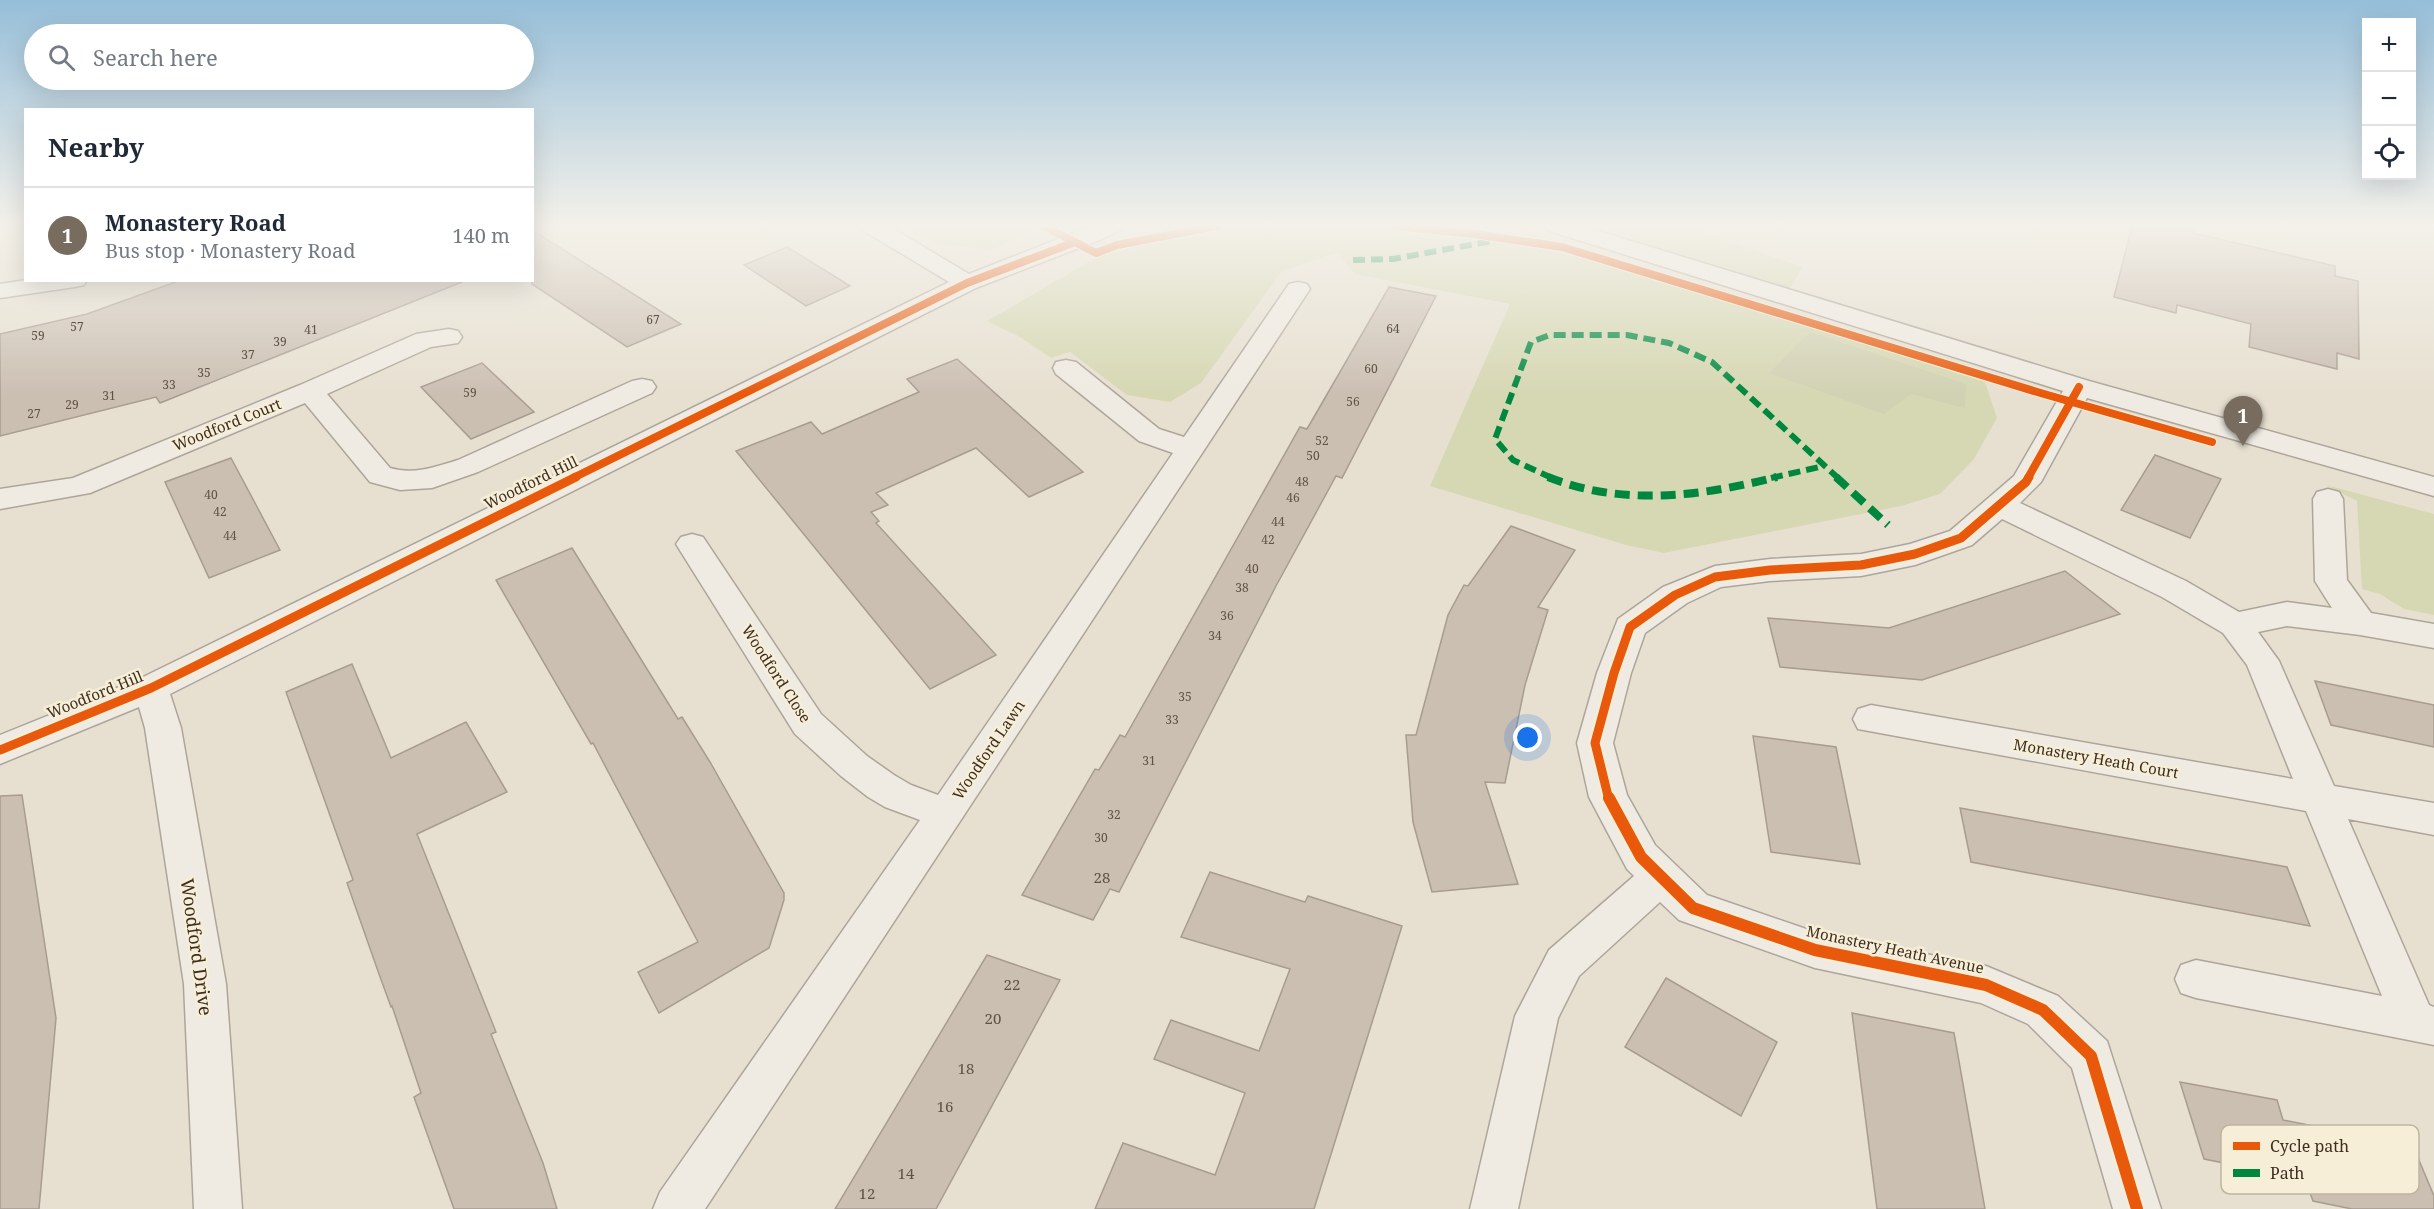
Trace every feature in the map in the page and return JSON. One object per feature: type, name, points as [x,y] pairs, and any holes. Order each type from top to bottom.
[{"type":"street","points":[[0,291],[58,282]]},
{"type":"street","points":[[1740,282],[2079,387],[2434,487]]},
{"type":"street","name":"Woodford Hill","points":[[0,750],[151,688],[967,283]]},
{"type":"street","name":"Woodford Lawn","points":[[676,1209],[946,814],[1298,289]]},
{"type":"street","name":"Woodford Court","points":[[0,499],[79,486],[310,391],[425,340],[449,337]]},
{"type":"street","points":[[1066,368],[1149,435],[1190,449]]},
{"type":"street","points":[[310,391],[380,475],[400,481],[432,479],[468,466],[642,387]]},
{"type":"street","name":"Monastery Heath Avenue","points":[[2079,387],[2026,482],[1961,538],[1915,554],[1861,566],[1770,570],[1715,577],[1675,595],[1630,627],[1614,673],[1595,743],[1608,797],[1641,857],[1693,908],[1815,950],[1986,985],[2043,1010],[2091,1056],[2138,1209]]},
{"type":"street","points":[[2328,499],[2331,581],[2360,623]]},
{"type":"street","points":[[2000,506],[2174,589],[2235,625],[2262,661],[2320,798],[2424,1025]]},
{"type":"street","name":"Woodford Close","points":[[692,544],[808,724],[854,766],[881,786],[898,796],[946,814]]},
{"type":"street","points":[[2235,625],[2287,614],[2360,623],[2434,636]]},
{"type":"street","name":"Woodford Drive","points":[[151,688],[163,728],[205,984],[218,1209]]},
{"type":"street","name":"Monastery Heath Court","points":[[1871,719],[2434,819]]},
{"type":"street","points":[[1494,1209],[1537,1016],[1564,963],[1661,877]]},
{"type":"street","points":[[2196,979],[2424,1025]]},
{"type":"green space","points":[[1053,282],[1274,282],[1201,383],[1170,402],[1127,395],[1070,352],[1051,358],[1020,337],[987,321]]},
{"type":"green space","points":[[1399,282],[1663,282],[1688,290],[1688,288],[1985,382],[1997,418],[1974,459],[1940,494],[1901,506],[1664,553],[1626,545],[1430,486],[1510,304]]},
{"type":"green space","points":[[1768,282],[1793,282],[1789,289]]},
{"type":"green space","points":[[1810,332],[1966,384],[1965,408],[1911,394],[1884,414],[1769,373]]},
{"type":"green space","points":[[2326,485],[2434,514],[2434,615],[2404,609],[2380,594],[2362,589],[2357,501]]},
{"type":"building","points":[[174,282],[461,282],[160,403],[156,397],[0,436],[0,334],[87,314]]},
{"type":"building","points":[[615,282],[681,324],[627,347],[532,284]]},
{"type":"building","points":[[770,282],[844,282],[850,286],[806,306]]},
{"type":"building","points":[[2118,282],[2358,282],[2359,359],[2337,353],[2337,369],[2249,347],[2251,324],[2177,305],[2176,313],[2114,297]]},
{"type":"building","points":[[1389,287],[1436,296],[1342,478],[1336,476],[1276,586],[1119,892],[1110,889],[1093,920],[1022,895],[1095,769],[1099,770],[1120,735],[1125,737],[1300,427],[1307,429]]},
{"type":"building","points":[[957,359],[1083,472],[1029,497],[976,448],[876,493],[888,505],[871,512],[879,521],[876,523],[996,655],[930,689],[736,451],[811,422],[822,434],[919,392],[907,379]]},
{"type":"building","points":[[482,363],[534,412],[471,439],[421,387]]},
{"type":"building","points":[[2155,455],[2221,479],[2190,538],[2121,510]]},
{"type":"building","points":[[231,458],[280,550],[209,578],[165,482]]},
{"type":"building","points":[[1511,526],[1575,550],[1538,607],[1548,610],[1525,685],[1505,783],[1485,782],[1518,884],[1432,892],[1413,822],[1406,735],[1416,735],[1448,615],[1464,585],[1468,586]]},
{"type":"building","points":[[572,548],[678,719],[682,717],[710,762],[784,893],[784,900],[769,948],[659,1013],[638,972],[698,942],[593,743],[591,744],[496,580]]},
{"type":"building","points":[[2065,571],[2120,614],[1922,680],[1780,667],[1768,618],[1889,628]]},
{"type":"building","points":[[352,664],[391,758],[466,722],[507,792],[417,834],[496,1032],[491,1034],[543,1163],[557,1209],[454,1209],[414,1097],[421,1093],[347,883],[353,880],[286,692]]},
{"type":"building","points":[[2315,681],[2434,705],[2434,747],[2331,725]]},
{"type":"building","points":[[1753,736],[1836,747],[1860,864],[1771,852]]},
{"type":"building","points":[[22,795],[56,1018],[39,1209],[0,1209],[0,796]]},
{"type":"building","points":[[1960,808],[2287,867],[2310,926],[1971,862]]},
{"type":"building","points":[[1210,872],[1305,902],[1308,896],[1402,926],[1314,1209],[1095,1209],[1123,1143],[1215,1175],[1245,1093],[1154,1059],[1171,1020],[1259,1051],[1290,969],[1181,937]]},
{"type":"building","points":[[987,955],[1060,980],[936,1209],[835,1209]]},
{"type":"building","points":[[1666,978],[1777,1042],[1741,1116],[1625,1047]]},
{"type":"building","points":[[1852,1013],[1954,1033],[1985,1209],[1877,1209]]},
{"type":"building","points":[[2180,1082],[2277,1100],[2283,1120],[2308,1125],[2221,1125],[2221,1162],[2204,1159]]},
{"type":"building","points":[[2419,1160],[2434,1196],[2434,1209],[2352,1209],[2313,1201],[2310,1194],[2419,1194]]},
{"type":"marked path","points":[[1824,466],[1704,493],[1631,495],[1580,487],[1533,471],[1510,458],[1495,439],[1531,342],[1550,335],[1627,335],[1669,343],[1712,362],[1888,525]]},
{"type":"cycle path","points":[[0,750],[151,688],[968,282]]},
{"type":"cycle path","points":[[1678,282],[2044,394],[2212,442]]},
{"type":"cycle path","points":[[2079,387],[2026,482],[1961,538],[1915,554],[1861,565],[1770,570],[1715,577],[1675,595],[1630,627],[1614,673],[1595,743],[1608,797],[1641,857],[1693,908],[1815,950],[1986,985],[2043,1010],[2091,1056],[2137,1209]]},
{"type":"place","name":"Monastery Road","points":[[2243,446]]}]
